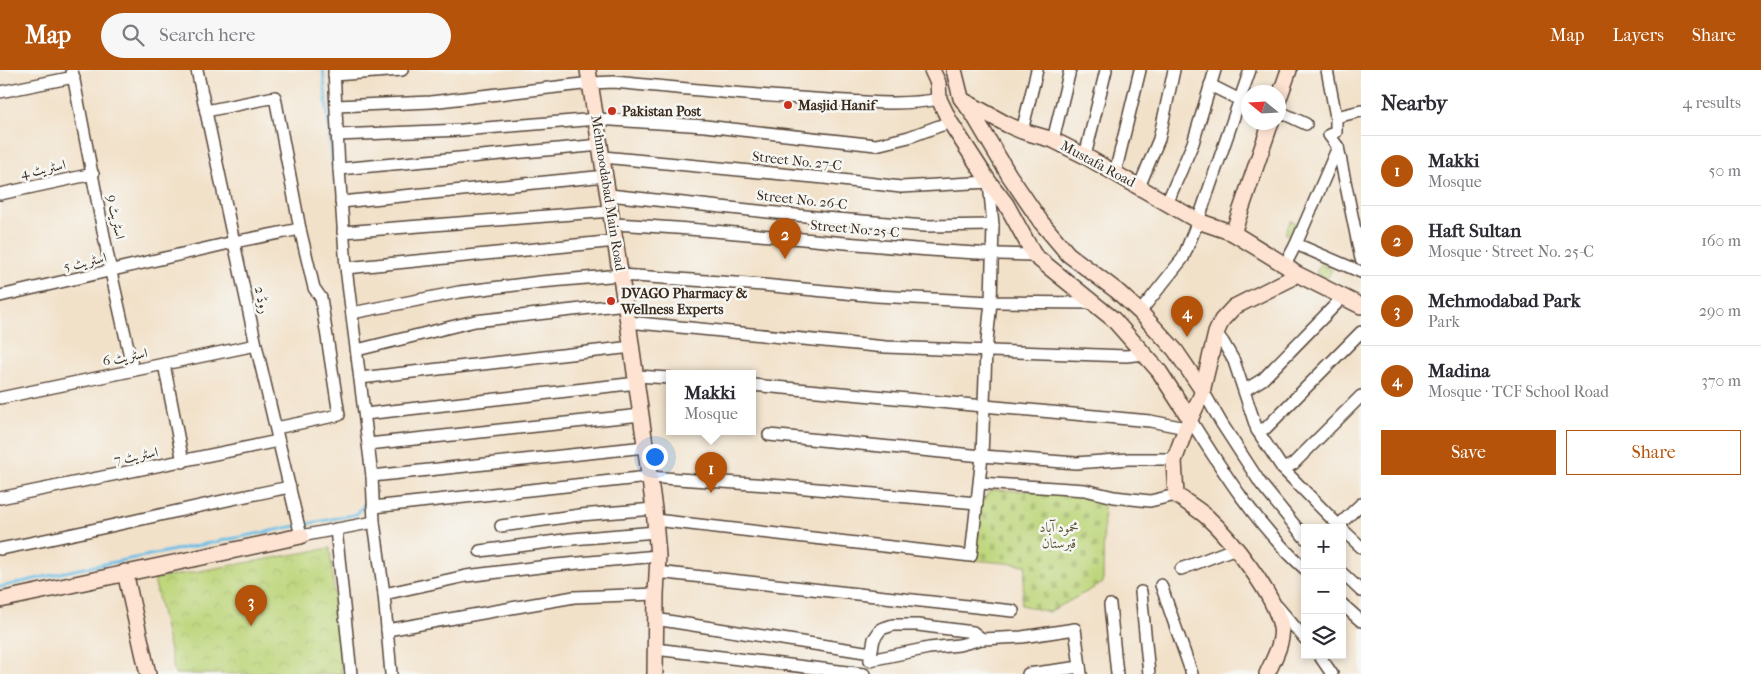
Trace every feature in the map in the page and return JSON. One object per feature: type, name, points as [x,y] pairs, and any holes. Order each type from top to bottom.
[{"type":"street","name":"روڈ 2","points":[[197,70],[256,345],[300,532]]},
{"type":"street","points":[[390,674],[388,630],[374,522],[372,476],[346,268],[338,169],[334,73],[402,70]]},
{"type":"street","points":[[932,70],[938,83],[940,99],[950,122],[989,182],[1006,204],[1034,255],[1113,319],[1145,354],[1259,520],[1288,554],[1301,565]]},
{"type":"street","points":[[954,70],[961,98],[1041,222],[1068,254],[1117,291],[1140,312],[1174,350],[1261,484],[1301,533]]},
{"type":"street","points":[[1022,131],[1037,70]]},
{"type":"street","points":[[1053,140],[1070,70]]},
{"type":"street","points":[[1084,156],[1106,70]]},
{"type":"street","points":[[1115,173],[1140,70]]},
{"type":"street","points":[[1139,187],[1159,139],[1174,70]]},
{"type":"street","points":[[1168,203],[1193,143],[1215,70]]},
{"type":"street","points":[[1246,85],[1250,70]]},
{"type":"street","points":[[1284,85],[1289,70]]},
{"type":"street","points":[[1326,70],[1336,117],[1336,132],[1329,135],[1338,147],[1361,259]]},
{"type":"street","points":[[0,92],[73,74]]},
{"type":"street","name":"اسٹریٹ 9","points":[[73,74],[111,272],[133,370]]},
{"type":"street","points":[[336,106],[431,102],[590,77],[614,82],[797,98],[893,103],[940,99]]},
{"type":"street","name":"Mehmoodabad Main Road","points":[[590,77],[626,304],[655,520],[658,556],[655,674]]},
{"type":"street","points":[[1210,85],[1241,97]]},
{"type":"street","points":[[206,111],[275,97],[300,229],[314,288],[321,298],[339,415],[276,428]]},
{"type":"street","name":"Mustafa Road","points":[[961,98],[1008,125],[1053,140],[1084,156],[1198,221],[1233,233],[1290,269],[1361,306]]},
{"type":"street","points":[[1140,312],[1183,258],[1241,103]]},
{"type":"street","points":[[1336,117],[1361,111]]},
{"type":"street","points":[[1286,115],[1306,124]]},
{"type":"street","points":[[337,134],[462,130],[597,119],[705,126],[876,145],[909,137],[950,122]]},
{"type":"street","points":[[1233,233],[1268,130]]},
{"type":"street","points":[[1176,495],[1175,459],[1202,393],[1216,333],[1222,320],[1234,307],[1290,279],[1290,269],[1296,244],[1338,147]]},
{"type":"street","name":"Street No. 27-C","points":[[338,169],[602,151],[901,187],[989,182]]},
{"type":"street","name":"اسٹریٹ 4","points":[[0,194],[92,174]]},
{"type":"street","points":[[341,202],[606,176]]},
{"type":"street","points":[[501,526],[580,515],[655,520],[972,556],[980,483],[986,351],[991,302],[993,225],[989,182]]},
{"type":"street","points":[[343,232],[611,210]]},
{"type":"street","name":"Street No. 26-C","points":[[611,210],[824,218],[925,226],[993,225]]},
{"type":"street","name":"Street No. 25-C","points":[[611,210],[679,227],[881,247],[1034,255]]},
{"type":"street","name":"اسٹریٹ 5","points":[[0,296],[111,272],[234,242],[300,229]]},
{"type":"street","points":[[346,268],[616,241]]},
{"type":"street","points":[[1296,244],[1361,272]]},
{"type":"street","points":[[352,313],[459,292],[621,275],[763,285],[876,296],[991,302],[1092,303]]},
{"type":"street","points":[[1245,390],[1263,379],[1343,297]]},
{"type":"street","points":[[357,350],[475,321],[626,304]]},
{"type":"street","points":[[628,322],[886,347],[1126,356],[1145,354]]},
{"type":"street","points":[[1257,430],[1266,428],[1361,332]]},
{"type":"street","points":[[1216,333],[1234,361],[1257,430],[1283,469],[1338,524]]},
{"type":"street","name":"اسٹریٹ 6","points":[[0,398],[256,345]]},
{"type":"street","points":[[360,378],[632,348]]},
{"type":"street","points":[[164,364],[182,462]]},
{"type":"street","points":[[364,414],[636,380],[666,378]]},
{"type":"street","points":[[756,386],[1150,421],[1190,420]]},
{"type":"street","points":[[1283,469],[1294,464],[1361,396]]},
{"type":"street","points":[[368,444],[641,415]]},
{"type":"street","points":[[769,435],[982,456],[1076,463],[1129,459],[1175,459]]},
{"type":"street","name":"اسٹریٹ 7","points":[[0,498],[278,441]]},
{"type":"street","points":[[372,476],[645,447]]},
{"type":"street","points":[[373,507],[648,476],[977,503]]},
{"type":"street","points":[[980,483],[1085,490],[1114,497],[1150,501],[1176,495],[1207,516],[1236,548],[1273,601],[1301,633]]},
{"type":"street","points":[[0,549],[290,489]]},
{"type":"street","points":[[1344,524],[1361,504]]},
{"type":"street","points":[[480,551],[572,539],[655,520]]},
{"type":"street","points":[[0,600],[300,532],[374,522]]},
{"type":"street","points":[[336,528],[351,674]]},
{"type":"street","points":[[1346,532],[1361,546]]},
{"type":"street","points":[[1182,569],[1236,548]]},
{"type":"street","points":[[384,594],[466,576],[556,565],[658,556]]},
{"type":"street","points":[[125,572],[148,674]]},
{"type":"street","points":[[657,572],[1013,611]]},
{"type":"street","points":[[1346,577],[1361,591]]},
{"type":"street","points":[[1161,585],[1192,674]]},
{"type":"street","points":[[1141,592],[1149,674]]},
{"type":"street","points":[[388,630],[574,597],[656,594]]},
{"type":"street","points":[[1267,674],[1279,647],[1281,628],[1273,601]]},
{"type":"street","points":[[1110,605],[1116,674]]},
{"type":"street","points":[[1346,608],[1361,621]]},
{"type":"street","points":[[655,619],[870,656],[958,645],[982,639],[1022,637],[1075,630],[1080,671],[1028,674]]},
{"type":"street","points":[[869,674],[870,656],[874,639],[881,629],[893,624],[973,632],[982,639]]},
{"type":"street","points":[[655,648],[864,674]]},
{"type":"street","points":[[1322,659],[1332,674]]},
{"type":"green space","points":[[1290,221],[1303,225],[1298,238],[1285,234]]},
{"type":"green space","points":[[1318,257],[1326,263],[1323,267],[1326,267],[1328,264],[1328,268],[1332,270],[1327,279],[1316,273],[1321,261],[1317,260]]},
{"type":"green space","name":"محمود آباد قبرستان","points":[[991,490],[1077,492],[1104,500],[1103,583],[1049,612],[1021,605],[1026,565],[973,560],[979,503]]},
{"type":"green space","points":[[330,548],[342,674],[175,674],[154,579]]},
{"type":"waterway","points":[[323,70],[333,167]]},
{"type":"waterway","points":[[302,525],[357,514],[369,498]]},
{"type":"waterway","points":[[0,587],[74,570],[296,526]]},
{"type":"place","name":"Masjid Hanif","points":[[788,105]]},
{"type":"place","name":"Pakistan Post","points":[[612,111]]},
{"type":"place","name":"Haft Sultan","points":[[785,259]]},
{"type":"place","name":"DVAGO Pharmacy & Wellness Experts","points":[[611,301]]},
{"type":"place","name":"Madina","points":[[1187,337]]},
{"type":"place","name":"Makki","points":[[711,493]]},
{"type":"place","name":"Mehmodabad Park","points":[[251,626]]}]
